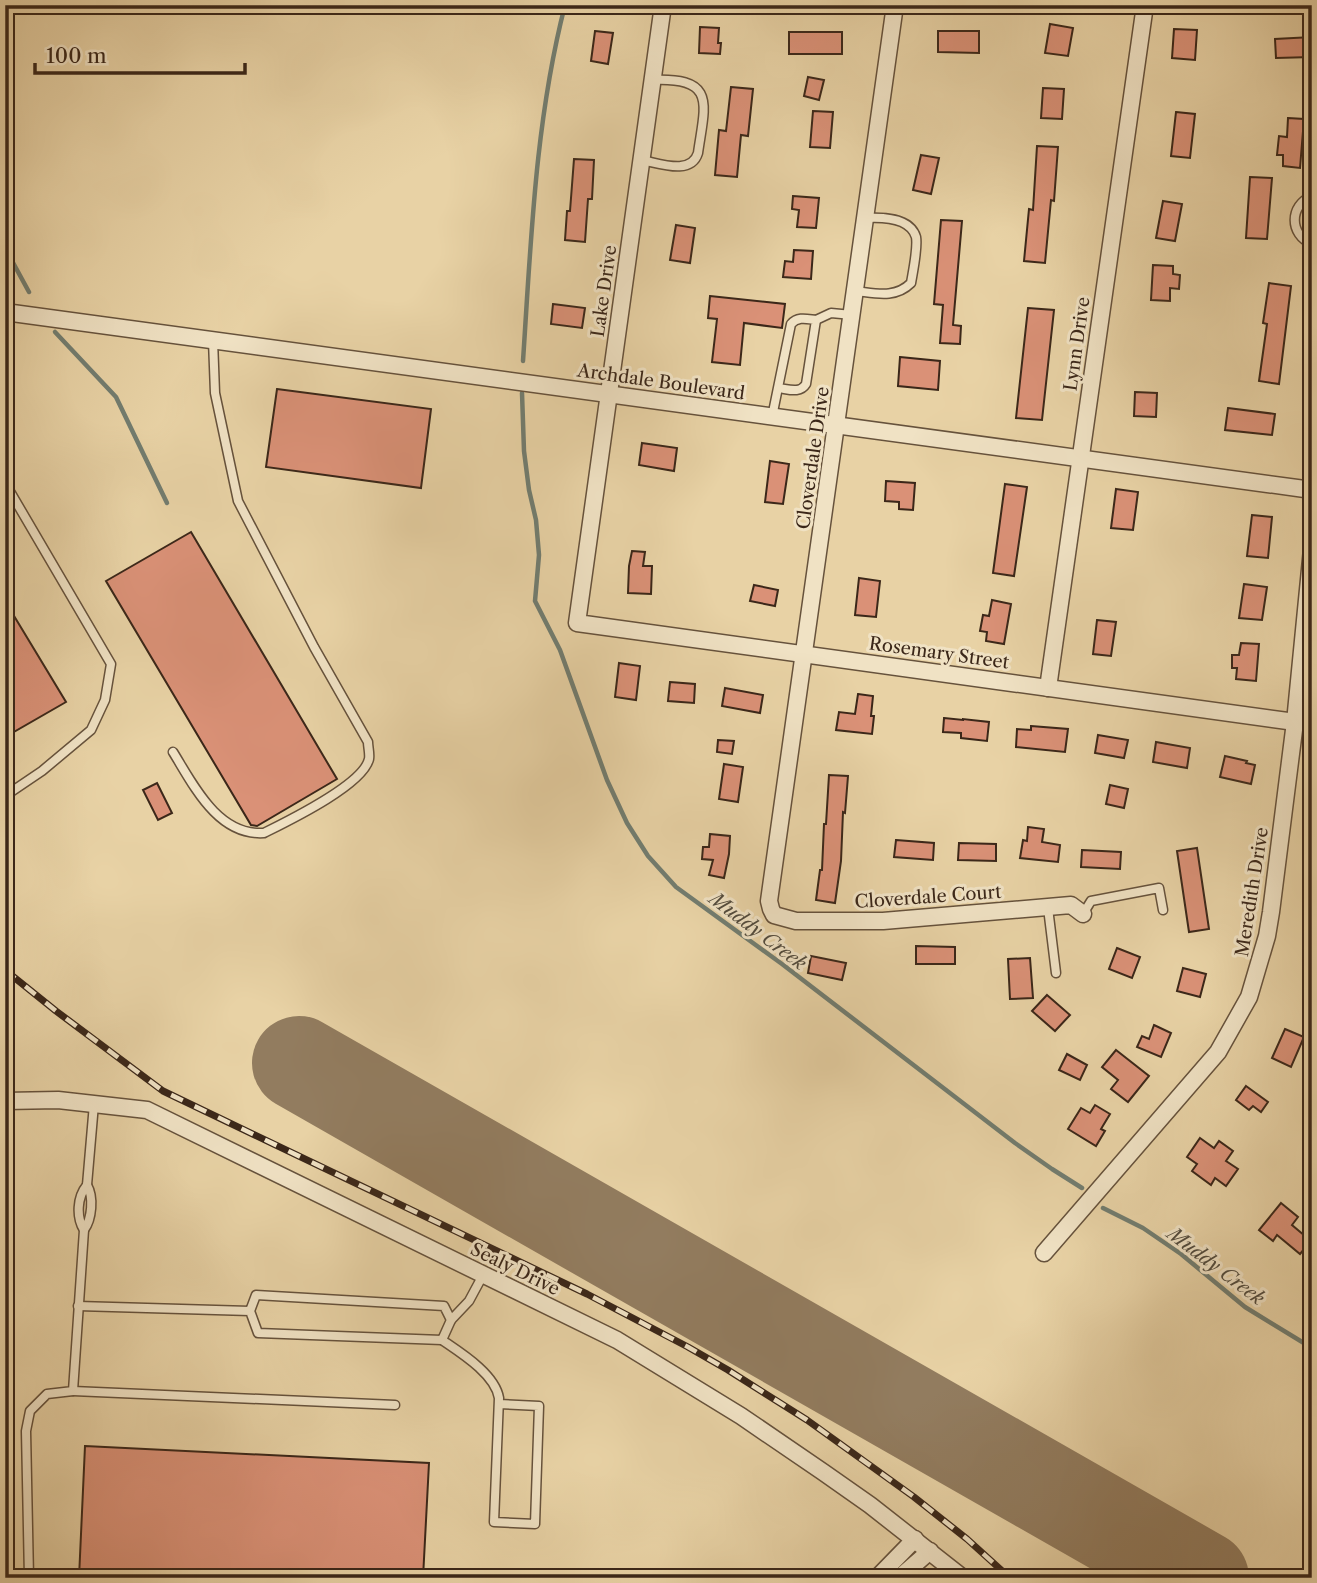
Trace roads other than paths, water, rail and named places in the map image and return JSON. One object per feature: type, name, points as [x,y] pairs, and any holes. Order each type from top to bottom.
[{"type":"street","name":"Lake Drive","points":[[577,624],[663,5]]},
{"type":"street","name":"Cloverdale Drive","points":[[775,915],[769,901],[895,5]]},
{"type":"street","name":"Lynn Drive","points":[[1048,688],[1145,5]]},
{"type":"street","name":"Archdale Boulevard","points":[[5,312],[1312,490]]},
{"type":"street","name":"Meredith Drive","points":[[1044,1253],[1218,1052],[1249,997],[1268,936],[1295,722],[1312,548]]},
{"type":"street","name":"Rosemary Street","points":[[577,624],[1295,722]]},
{"type":"street","name":"Cloverdale Court","points":[[775,915],[796,921],[883,922],[1071,905],[1083,914]]},
{"type":"street","name":"Sealy Drive","points":[[5,1101],[58,1100],[147,1110],[617,1340],[752,1423],[915,1539],[963,1578]]},
{"type":"street","points":[[877,1578],[915,1539]]},
{"type":"street","points":[[899,1578],[930,1551]]},
{"type":"lane","points":[[641,160],[678,166],[692,164],[698,153],[705,106],[699,90],[693,85],[652,80]]},
{"type":"lane","points":[[1312,196],[1303,200],[1295,216],[1299,236],[1312,244]]},
{"type":"lane","points":[[855,291],[892,294],[911,283],[916,241],[913,232],[895,219],[865,218]]},
{"type":"lane","points":[[772,417],[795,320],[816,320],[831,313],[852,315]]},
{"type":"lane","points":[[778,388],[798,391],[804,388],[816,320]]},
{"type":"lane","points":[[173,752],[205,804],[236,829],[251,834],[264,833],[329,798],[361,774],[370,758],[368,742],[314,647],[238,501],[215,393],[213,340]]},
{"type":"lane","points":[[5,483],[111,664],[105,700],[91,730],[42,771],[5,796]]},
{"type":"lane","points":[[1083,914],[1091,901],[1159,888],[1163,910]]},
{"type":"lane","points":[[1048,908],[1056,972]]},
{"type":"lane","points":[[73,1391],[84,1230],[79,1214],[81,1192],[87,1185],[94,1104]]},
{"type":"lane","points":[[442,1340],[451,1320],[469,1301],[483,1275]]},
{"type":"lane","points":[[451,1320],[444,1306],[256,1295],[250,1311],[258,1333],[442,1340],[462,1354],[493,1380],[498,1389],[494,1522],[535,1524],[539,1406],[499,1404]]},
{"type":"lane","points":[[78,1306],[250,1311]]},
{"type":"lane","points":[[29,1578],[26,1431],[30,1411],[47,1394],[73,1391],[395,1405]]},
{"type":"waterway","points":[[523,361],[541,138],[565,5]]},
{"type":"waterway","name":"Muddy Creek","points":[[5,248],[29,292]]},
{"type":"waterway","name":"Muddy Creek","points":[[55,332],[116,397],[167,503]]},
{"type":"waterway","name":"Muddy Creek","points":[[522,393],[524,451],[539,555],[535,601],[560,650],[607,780],[627,823],[648,856],[676,887],[782,964],[1015,1143],[1082,1188]]},
{"type":"waterway","name":"Muddy Creek","points":[[1103,1208],[1143,1228],[1181,1254],[1245,1307],[1312,1348]]},
{"type":"railway","points":[[5,970],[163,1091],[587,1294],[728,1370],[807,1420],[914,1497],[1010,1578]]}]
